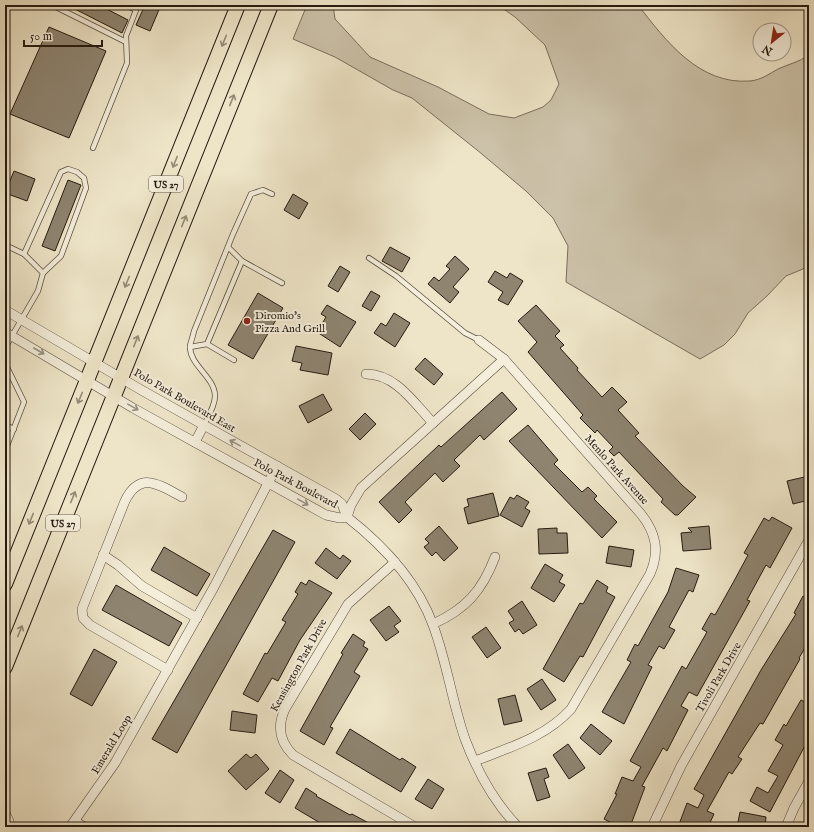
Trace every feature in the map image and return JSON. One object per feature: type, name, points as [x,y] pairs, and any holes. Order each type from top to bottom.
[{"type":"highway","name":"US 27","points":[[5,584],[238,5]]},
{"type":"highway","name":"US 27","points":[[5,667],[271,5]]},
{"type":"street","name":"Polo Park Boulevard East","points":[[5,310],[121,378],[336,499],[342,504],[347,517]]},
{"type":"street","points":[[8,334],[87,380]]},
{"type":"street","name":"Menlo Park Avenue","points":[[475,761],[538,734],[559,721],[571,709],[650,574],[656,548],[652,530],[641,514],[504,359],[479,340]]},
{"type":"street","points":[[336,499],[350,497],[357,493],[504,359]]},
{"type":"street","points":[[366,374],[383,376],[390,380],[433,423]]},
{"type":"street","name":"Polo Park Boulevard","points":[[87,380],[326,515],[340,518],[347,517],[374,538],[395,562],[419,596],[433,624],[446,663],[462,728],[475,761],[494,796],[515,826]]},
{"type":"street","points":[[195,442],[204,425]]},
{"type":"street","name":"Emerald Loop","points":[[72,823],[115,763],[197,618],[278,466]]},
{"type":"street","points":[[168,670],[90,625],[83,618],[82,609],[125,501],[134,488],[142,483],[152,482],[182,497]]},
{"type":"street","points":[[347,517],[357,493]]},
{"type":"street","name":"Tivoli Park Drive","points":[[652,827],[680,766],[809,540]]},
{"type":"street","points":[[103,555],[118,565],[142,586],[197,618]]},
{"type":"street","points":[[433,624],[455,613],[470,600],[487,575],[495,557]]},
{"type":"street","name":"Kensington Park Drive","points":[[395,562],[348,604],[285,709],[280,728],[283,742],[293,754],[415,827]]},
{"type":"street","points":[[786,827],[794,808],[809,781]]},
{"type":"street","points":[[5,814],[9,821],[9,827]]},
{"type":"lane","points":[[52,5],[126,42]]},
{"type":"lane","points":[[93,148],[127,63],[126,36],[137,7],[126,5]]},
{"type":"lane","points":[[5,348],[8,334],[21,319],[38,291],[43,273],[61,256],[86,188],[84,178],[77,172],[68,170],[61,172],[24,254]]},
{"type":"lane","points":[[204,425],[215,395],[211,385],[194,359],[190,347],[197,325],[228,247],[251,194],[263,190],[272,194]]},
{"type":"lane","points":[[5,245],[24,254],[43,273]]},
{"type":"lane","points":[[228,247],[242,260],[282,282]]},
{"type":"lane","points":[[369,258],[396,276],[466,333],[479,340]]},
{"type":"lane","points":[[207,344],[242,260]]},
{"type":"lane","points":[[190,347],[207,344],[234,360]]},
{"type":"lane","points":[[5,363],[24,402],[5,451]]},
{"type":"lane","points":[[5,425],[14,429]]},
{"type":"lane","points":[[72,823],[89,827]]},
{"type":"shaded area","points":[[307,5],[333,5],[335,19],[370,57],[438,87],[489,114],[514,118],[543,107],[551,100],[559,84],[545,45],[515,17],[498,5],[638,5],[660,33],[685,58],[715,76],[732,80],[750,81],[758,79],[809,55],[809,263],[803,269],[786,276],[748,313],[735,334],[724,345],[700,359],[566,282],[568,246],[553,218],[526,191],[412,98],[393,90],[335,57],[293,39]]},
{"type":"building","points":[[67,5],[99,5],[128,20],[122,33]]},
{"type":"building","points":[[145,5],[161,5],[150,31],[136,25]]},
{"type":"building","points":[[49,27],[106,51],[69,138],[10,114]]},
{"type":"building","points":[[14,171],[35,179],[27,201],[5,193]]},
{"type":"building","points":[[68,180],[81,185],[55,251],[42,246]]},
{"type":"building","points":[[293,194],[308,203],[299,219],[284,210]]},
{"type":"building","points":[[390,247],[410,258],[402,272],[382,261]]},
{"type":"building","points":[[455,256],[469,269],[453,287],[459,292],[450,303],[428,284],[434,277],[439,281],[450,269],[446,266]]},
{"type":"building","points":[[340,266],[350,272],[338,292],[328,286]]},
{"type":"building","points":[[495,271],[507,278],[510,273],[523,281],[508,305],[498,300],[503,292],[488,282]]},
{"type":"building","points":[[371,291],[380,296],[371,311],[362,306]]},
{"type":"building","points":[[258,293],[283,308],[253,359],[228,345]]},
{"type":"building","points":[[327,305],[356,322],[340,347],[317,332],[326,317],[321,314]]},
{"type":"building","points":[[536,305],[560,331],[555,336],[564,345],[560,348],[578,368],[577,370],[602,397],[612,387],[627,402],[618,410],[639,433],[635,436],[683,486],[696,497],[678,515],[675,515],[661,502],[663,499],[619,452],[614,456],[609,451],[613,447],[597,430],[595,433],[580,418],[583,415],[528,352],[537,342],[518,321]]},
{"type":"building","points":[[394,313],[410,323],[395,347],[374,333],[381,323],[386,326]]},
{"type":"building","points":[[296,346],[332,353],[328,375],[300,370],[302,363],[292,361]]},
{"type":"building","points":[[425,358],[443,374],[434,385],[415,369]]},
{"type":"building","points":[[502,392],[517,409],[484,440],[480,435],[454,460],[460,466],[443,482],[435,473],[405,502],[412,510],[399,523],[379,502],[439,445],[441,447]]},
{"type":"building","points":[[323,394],[332,410],[308,423],[299,406]]},
{"type":"building","points":[[365,413],[376,424],[360,440],[349,429]]},
{"type":"building","points":[[528,425],[558,460],[554,464],[582,492],[588,487],[597,496],[594,499],[617,522],[602,538],[509,441]]},
{"type":"building","points":[[809,476],[809,500],[793,504],[787,481]]},
{"type":"building","points":[[493,493],[499,516],[468,524],[464,508],[469,506],[467,499]]},
{"type":"building","points":[[517,495],[529,502],[525,508],[530,511],[522,527],[500,515],[510,497],[514,499]]},
{"type":"building","points":[[772,517],[792,528],[770,568],[766,565],[747,600],[750,601],[697,696],[689,692],[681,706],[688,710],[667,751],[663,748],[642,786],[645,787],[630,827],[619,827],[604,819],[617,794],[615,794],[622,777],[633,781],[641,767],[630,761],[682,666],[686,669],[707,632],[702,629],[711,613],[715,615],[734,581],[748,555],[744,553],[764,518],[769,521]]},
{"type":"building","points":[[439,526],[458,548],[444,561],[436,552],[432,556],[424,547],[429,543],[425,539]]},
{"type":"building","points":[[709,526],[711,549],[683,551],[681,533],[692,532],[688,528]]},
{"type":"building","points":[[557,528],[557,533],[567,533],[568,553],[539,554],[538,529]]},
{"type":"building","points":[[273,530],[295,542],[177,753],[152,739]]},
{"type":"building","points":[[609,546],[634,550],[631,567],[606,563]]},
{"type":"building","points":[[164,547],[210,574],[197,596],[151,570]]},
{"type":"building","points":[[326,548],[340,559],[343,555],[351,561],[337,579],[315,563]]},
{"type":"building","points":[[545,564],[563,575],[559,582],[565,585],[554,602],[531,588]]},
{"type":"building","points":[[676,568],[699,575],[693,592],[689,590],[669,627],[675,630],[664,649],[659,646],[648,665],[652,667],[624,724],[602,712],[631,662],[627,660],[635,644],[638,646],[668,592]]},
{"type":"building","points":[[309,580],[332,593],[300,640],[278,681],[272,678],[258,702],[243,694],[265,653],[267,654],[286,622],[282,620],[298,594],[295,592],[301,582],[306,585]]},
{"type":"building","points":[[597,580],[608,587],[606,592],[615,597],[583,657],[580,656],[564,682],[543,669],[580,603],[583,604]]},
{"type":"building","points":[[116,585],[182,623],[169,646],[102,610]]},
{"type":"building","points":[[803,596],[809,599],[809,641],[799,658],[800,659],[763,724],[760,723],[738,757],[742,759],[732,774],[729,772],[707,811],[714,814],[708,827],[678,827],[687,803],[698,808],[704,795],[694,789],[761,670],[796,614],[794,613]]},
{"type":"building","points":[[522,601],[537,625],[523,634],[519,629],[515,632],[509,623],[514,620],[508,611]]},
{"type":"building","points":[[389,606],[401,621],[394,626],[399,632],[386,641],[370,620]]},
{"type":"building","points":[[486,627],[501,648],[487,658],[472,637]]},
{"type":"building","points":[[353,634],[365,642],[363,646],[368,649],[354,672],[360,676],[330,727],[333,728],[324,745],[300,731],[343,654],[341,653]]},
{"type":"building","points":[[94,649],[117,662],[92,706],[70,694]]},
{"type":"building","points":[[542,679],[556,700],[541,710],[527,689]]},
{"type":"building","points":[[515,695],[522,721],[504,725],[498,699]]},
{"type":"building","points":[[801,700],[809,704],[809,738],[770,812],[750,801],[757,787],[768,793],[778,776],[768,771],[783,745],[775,740],[784,724],[786,726]]},
{"type":"building","points":[[232,711],[257,715],[255,733],[230,730]]},
{"type":"building","points":[[591,724],[612,741],[600,755],[580,738]]},
{"type":"building","points":[[350,729],[400,760],[402,758],[416,767],[401,792],[336,753]]},
{"type":"building","points":[[568,744],[585,768],[569,779],[553,755]]},
{"type":"building","points":[[246,754],[251,758],[256,754],[269,769],[246,790],[228,771]]},
{"type":"building","points":[[546,768],[549,777],[544,779],[550,797],[537,801],[528,773]]},
{"type":"building","points":[[280,770],[294,780],[280,803],[265,793]]},
{"type":"building","points":[[428,779],[444,789],[432,809],[415,799]]},
{"type":"building","points":[[306,788],[317,795],[316,796],[350,815],[352,814],[376,827],[327,827],[295,808]]},
{"type":"building","points":[[740,812],[766,817],[765,827],[737,827]]},
{"type":"place","name":"Diromio's Pizza And Grill","points":[[247,321]]}]
